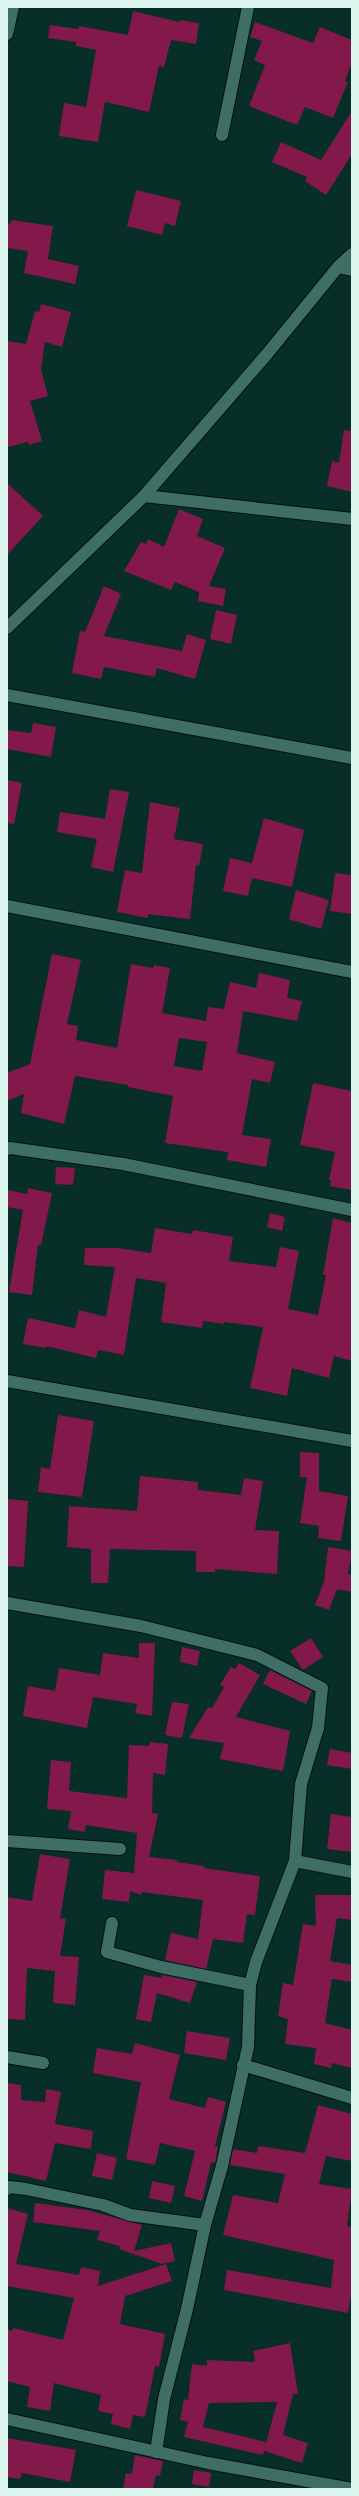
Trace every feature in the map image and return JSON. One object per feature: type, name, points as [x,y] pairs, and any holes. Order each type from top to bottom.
[{"type":"street","points":[[7,34],[13,7]]},
{"type":"street","points":[[222,135],[248,7]]},
{"type":"street","points":[[7,628],[144,496],[267,354],[338,267],[352,254]]},
{"type":"street","points":[[338,267],[352,270]]},
{"type":"street","points":[[144,496],[352,519]]},
{"type":"street","points":[[7,695],[352,758]]},
{"type":"street","points":[[7,906],[352,972]]},
{"type":"street","points":[[7,1150],[10,1148],[123,1164],[352,1210]]},
{"type":"street","points":[[7,1381],[352,1441]]},
{"type":"street","points":[[7,1603],[141,1626],[257,1655],[322,1688],[318,1728],[301,1784],[295,1860],[260,1948],[250,1985],[248,2047],[222,2166],[205,2225],[187,2308],[164,2399],[156,2452]]},
{"type":"street","points":[[7,1842],[120,1848]]},
{"type":"street","points":[[295,1860],[352,1872]]},
{"type":"street","points":[[112,1923],[107,1952],[161,1967],[250,1985]]},
{"type":"street","points":[[7,2057],[43,2063]]},
{"type":"street","points":[[243,2065],[352,2098]]},
{"type":"street","points":[[7,2189],[10,2187],[26,2189],[96,2204],[130,2215],[205,2225]]},
{"type":"street","points":[[7,2419],[156,2452],[352,2489]]},
{"type":"building","points":[[133,11],[179,22],[180,20],[199,23],[196,44],[171,40],[164,67],[159,66],[149,112],[105,102],[98,142],[59,136],[64,103],[86,107],[96,50],[76,46],[76,42],[48,38],[50,25],[78,29],[79,26],[128,35]]},
{"type":"building","points":[[255,22],[313,43],[320,27],[352,40],[352,62],[345,81],[348,82],[333,118],[305,107],[297,125],[249,106],[265,65],[254,60],[262,41],[250,37]]},
{"type":"building","points":[[352,111],[352,154],[326,195],[305,181],[307,177],[272,162],[281,142],[321,160]]},
{"type":"building","points":[[136,190],[181,201],[175,226],[165,223],[162,235],[127,226]]},
{"type":"building","points":[[11,220],[53,226],[48,259],[79,266],[75,284],[24,273],[28,251],[7,248],[7,223],[11,224]]},
{"type":"building","points":[[41,304],[71,312],[62,347],[45,342],[41,369],[48,396],[30,401],[42,441],[29,445],[28,442],[7,447],[7,341],[26,344],[35,311],[39,312]]},
{"type":"building","points":[[344,430],[352,431],[352,492],[327,486],[332,461],[339,463]]},
{"type":"building","points":[[7,483],[43,516],[7,555]]},
{"type":"building","points":[[179,509],[203,519],[197,536],[225,548],[209,586],[226,589],[223,606],[198,601],[199,592],[175,582],[171,590],[124,571],[141,542],[146,544],[148,539],[164,547]]},
{"type":"building","points":[[104,586],[121,594],[104,636],[182,651],[187,634],[206,640],[195,679],[157,668],[155,677],[104,667],[101,679],[72,673],[80,631],[85,632]]},
{"type":"building","points":[[216,610],[237,615],[231,644],[210,639]]},
{"type":"building","points":[[33,723],[56,727],[51,757],[7,749],[7,730],[31,733]]},
{"type":"building","points":[[7,780],[22,783],[14,824],[7,823]]},
{"type":"building","points":[[110,789],[129,792],[113,872],[91,867],[97,839],[57,832],[60,812],[105,819]]},
{"type":"building","points":[[150,802],[180,808],[174,839],[203,844],[199,866],[196,865],[190,919],[148,914],[148,918],[117,912],[125,870],[142,873]]},
{"type":"building","points":[[264,818],[304,830],[292,887],[252,878],[248,896],[223,891],[230,858],[252,863]]},
{"type":"building","points":[[335,873],[352,875],[352,914],[330,911]]},
{"type":"building","points":[[296,890],[329,900],[321,929],[289,919]]},
{"type":"building","points":[[52,954],[81,960],[67,1024],[78,1026],[76,1040],[117,1048],[131,964],[153,968],[154,965],[170,968],[162,1013],[206,1021],[208,1007],[224,1009],[230,982],[256,988],[259,973],[290,980],[287,998],[302,1001],[297,1021],[243,1011],[237,1053],[275,1062],[270,1083],[252,1079],[242,1135],[271,1139],[266,1167],[227,1160],[228,1152],[165,1143],[173,1096],[128,1087],[128,1085],[75,1076],[64,1124],[21,1113],[24,1094],[7,1101],[7,1073],[30,1064]],"holes":[[[179,1038],[207,1042],[202,1071],[174,1066]]]},
{"type":"building","points":[[313,1083],[352,1091],[352,1190],[330,1186],[331,1180],[329,1180],[335,1152],[300,1145]]},
{"type":"building","points":[[56,1167],[75,1168],[73,1185],[55,1184]]},
{"type":"building","points":[[28,1188],[52,1193],[41,1245],[38,1245],[32,1295],[9,1292],[23,1210],[7,1207],[7,1190],[27,1194]]},
{"type":"building","points":[[270,1213],[285,1217],[282,1231],[267,1227]]},
{"type":"building","points":[[333,1218],[352,1223],[352,1361],[334,1356],[329,1378],[292,1368],[287,1396],[250,1388],[263,1327],[203,1321],[202,1328],[161,1322],[166,1283],[136,1278],[124,1355],[98,1350],[96,1358],[46,1346],[46,1348],[23,1344],[28,1318],[75,1328],[79,1310],[106,1317],[115,1267],[84,1265],[85,1248],[118,1248],[151,1253],[155,1228],[192,1234],[193,1230],[233,1237],[229,1261],[276,1267],[280,1247],[299,1251],[288,1309],[318,1315],[326,1275],[323,1275]]},
{"type":"building","points":[[58,1415],[94,1421],[82,1497],[38,1492],[41,1467],[50,1469]]},
{"type":"building","points":[[300,1452],[319,1453],[319,1491],[348,1496],[341,1541],[318,1538],[319,1526],[300,1523],[307,1477],[300,1477]]},
{"type":"building","points":[[140,1476],[198,1482],[198,1490],[241,1495],[244,1478],[263,1481],[255,1530],[279,1531],[277,1574],[215,1569],[215,1572],[196,1572],[196,1551],[110,1549],[108,1583],[91,1583],[91,1549],[67,1547],[69,1506],[137,1511]]},
{"type":"building","points":[[7,1499],[28,1501],[24,1567],[7,1566]]},
{"type":"building","points":[[328,1547],[352,1551],[348,1574],[352,1575],[352,1592],[337,1589],[329,1610],[315,1605],[324,1582]]},
{"type":"building","points":[[311,1638],[323,1657],[303,1670],[290,1651]]},
{"type":"building","points":[[139,1643],[155,1643],[152,1716],[135,1713],[137,1704],[93,1697],[87,1728],[23,1716],[28,1686],[55,1691],[59,1668],[100,1675],[103,1653],[139,1658]]},
{"type":"building","points":[[182,1647],[200,1651],[197,1666],[180,1662]]},
{"type":"building","points":[[239,1663],[260,1675],[236,1717],[290,1731],[283,1771],[220,1759],[224,1743],[189,1738],[208,1707],[212,1708],[224,1687],[220,1685],[231,1667],[235,1669]]},
{"type":"building","points":[[270,1670],[312,1691],[306,1704],[263,1684]]},
{"type":"building","points":[[172,1702],[189,1704],[182,1738],[165,1735]]},
{"type":"building","points":[[150,1742],[168,1744],[165,1775],[153,1773],[152,1813],[158,1814],[149,1857],[177,1860],[177,1862],[204,1866],[204,1868],[260,1876],[255,1915],[247,1914],[243,1943],[213,1939],[206,1969],[165,1960],[171,1933],[198,1939],[203,1900],[142,1892],[141,1895],[130,1891],[129,1902],[102,1899],[105,1870],[134,1873],[137,1833],[86,1825],[85,1832],[68,1829],[71,1811],[47,1809],[51,1760],[71,1762],[69,1791],[127,1798],[129,1745],[149,1746]]},
{"type":"building","points":[[330,1749],[352,1753],[352,1769],[327,1765]]},
{"type":"building","points":[[331,1814],[352,1817],[352,1852],[327,1849]]},
{"type":"building","points":[[40,1854],[70,1859],[60,1918],[66,1919],[60,1956],[79,1957],[75,2005],[53,2003],[55,1971],[27,1968],[25,2020],[7,2019],[7,1897],[32,1901]]},
{"type":"building","points":[[315,1895],[352,1895],[352,1920],[337,1918],[330,1961],[352,1965],[352,1982],[332,1979],[325,2023],[352,2030],[352,2068],[332,2063],[331,2068],[314,2064],[316,2048],[285,2044],[288,2019],[278,2016],[283,1983],[293,1985],[303,1924],[316,1926]]},
{"type":"building","points":[[144,1975],[162,1978],[162,1975],[197,1982],[190,2003],[157,1993],[151,2022],[136,2019]]},
{"type":"building","points":[[187,2031],[230,2038],[226,2060],[184,2053]]},
{"type":"building","points":[[135,2043],[180,2055],[169,2099],[205,2108],[208,2097],[226,2102],[215,2146],[218,2147],[215,2163],[211,2162],[202,2201],[184,2196],[195,2151],[160,2143],[155,2165],[126,2159],[141,2082],[93,2073],[97,2048],[132,2054]]},
{"type":"building","points":[[7,2083],[21,2085],[21,2100],[45,2102],[46,2089],[61,2092],[55,2124],[93,2131],[91,2149],[55,2143],[46,2181],[7,2172]]},
{"type":"building","points":[[318,2105],[352,2114],[352,2161],[326,2156],[319,2184],[352,2189],[347,2226],[352,2227],[352,2289],[348,2313],[224,2290],[227,2270],[331,2288],[334,2260],[223,2235],[233,2195],[278,2203],[285,2174],[230,2165],[233,2149],[257,2153],[258,2146],[305,2153]]},
{"type":"building","points":[[97,2153],[117,2158],[112,2180],[92,2176]]},
{"type":"building","points":[[152,2181],[175,2186],[171,2203],[149,2198]]},
{"type":"building","points":[[35,2203],[87,2210],[142,2225],[134,2251],[171,2243],[175,2261],[162,2264],[119,2249],[120,2246],[97,2240],[100,2231],[33,2222]]},
{"type":"building","points":[[7,2208],[28,2214],[16,2264],[79,2275],[81,2267],[100,2271],[98,2286],[166,2264],[172,2281],[125,2296],[120,2324],[165,2334],[159,2367],[155,2366],[145,2417],[133,2415],[130,2429],[111,2424],[113,2414],[98,2411],[101,2395],[54,2383],[50,2411],[27,2407],[30,2387],[7,2381],[7,2329],[12,2331],[13,2328],[63,2340],[74,2298],[7,2286]]},
{"type":"building","points":[[290,2343],[298,2394],[293,2394],[283,2435],[308,2443],[302,2463],[264,2451],[277,2402],[209,2403],[203,2427],[266,2442],[263,2455],[184,2437],[188,2422],[180,2420],[184,2399],[188,2400],[192,2364],[207,2366],[207,2360],[255,2362],[253,2351]]},
{"type":"building","points":[[7,2438],[76,2450],[70,2482],[22,2473],[20,2479],[7,2477]]},
{"type":"building","points":[[135,2455],[163,2461],[160,2476],[156,2475],[153,2489],[123,2489],[126,2473],[132,2474]]},
{"type":"building","points":[[194,2470],[211,2473],[209,2487],[192,2484]]}]
